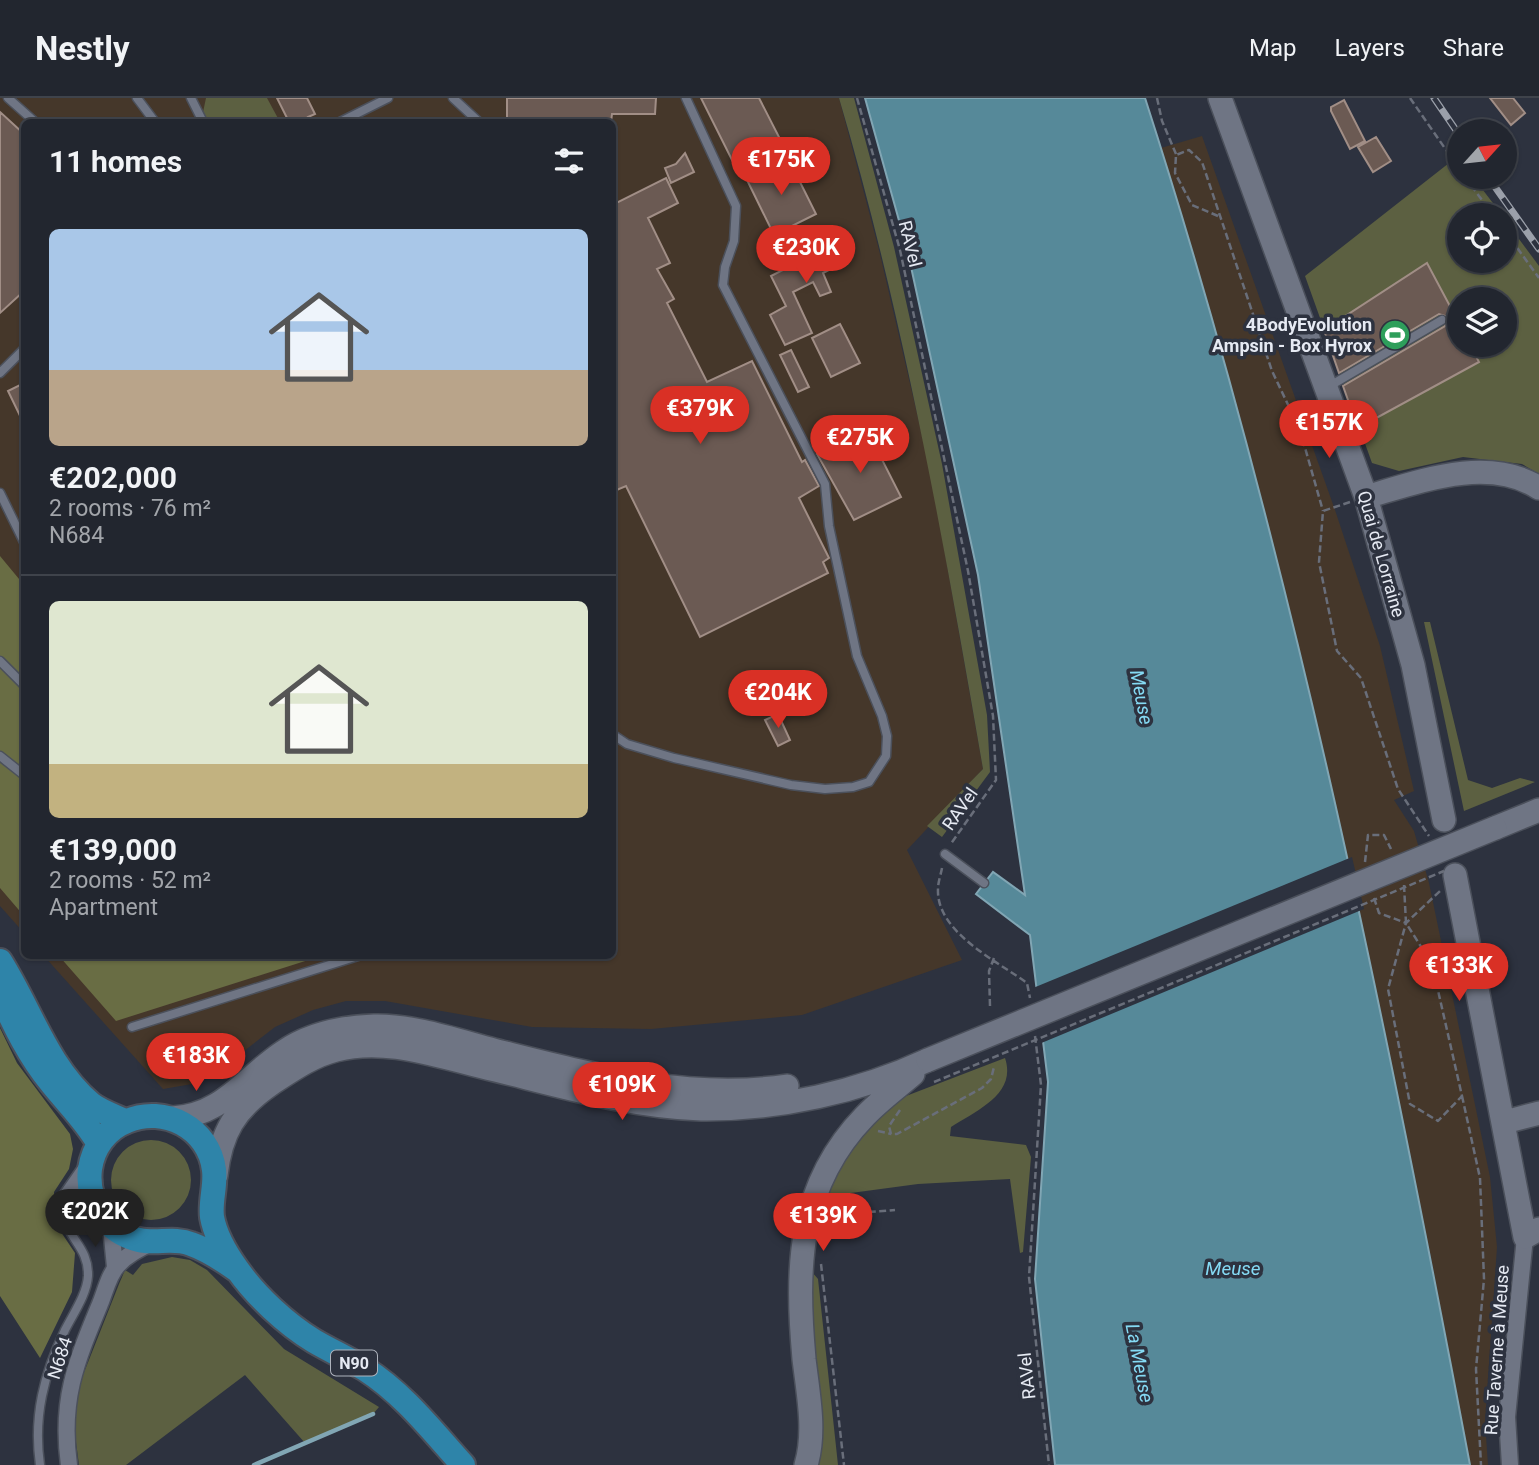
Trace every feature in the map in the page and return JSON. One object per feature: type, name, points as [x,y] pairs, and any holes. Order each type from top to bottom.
[{"type":"main road","name":"Quai de Lorraine","points":[[1220,98],[1366,497],[1413,664],[1444,820]]},
{"type":"main road","points":[[1366,497],[1465,472],[1499,474],[1539,488]]},
{"type":"main road","points":[[806,1465],[810,1417],[799,1298],[802,1248],[810,1210],[822,1176],[862,1119],[931,1071],[1539,810]]},
{"type":"main road","points":[[1453,872],[1505,1122],[1532,1233]]},
{"type":"main road","points":[[0,961],[42,1039],[65,1075],[92,1105],[125,1121]]},
{"type":"main road","points":[[0,993],[28,1051],[52,1084],[83,1118],[95,1152]]},
{"type":"main road","points":[[105,1220],[90,1188],[95,1152],[106,1134],[125,1121],[140,1116],[172,1118],[204,1114],[285,1050],[322,1034],[377,1026],[429,1034],[651,1086],[719,1091],[776,1088],[931,1071]]},
{"type":"main road","points":[[162,1241],[197,1221],[214,1191],[219,1149],[224,1132],[235,1117],[260,1092],[300,1065],[335,1050],[363,1046],[408,1049],[640,1103],[701,1109],[809,1098],[931,1071]]},
{"type":"main road","points":[[1505,1122],[1539,1113]]},
{"type":"main road","name":"N90","points":[[172,1118],[199,1136],[209,1150],[214,1191],[212,1217],[237,1270]]},
{"type":"main road","name":"N90","points":[[105,1220],[127,1236],[190,1243],[237,1270],[289,1323],[313,1341],[366,1369],[399,1396],[463,1465]]},
{"type":"street","points":[[95,1152],[63,1202],[105,1220]]},
{"type":"street","name":"N684","points":[[69,1465],[66,1442],[67,1403],[73,1370],[115,1268],[105,1220]]},
{"type":"street","name":"Rue Taverne à Meuse","points":[[1510,1465],[1507,1417],[1532,1233]]},
{"type":"street","points":[[115,1268],[135,1250],[162,1241]]},
{"type":"lane","points":[[8,98],[32,119]]},
{"type":"lane","points":[[137,98],[153,119]]},
{"type":"lane","points":[[191,98],[202,119]]},
{"type":"lane","points":[[346,119],[388,98]]},
{"type":"lane","points":[[453,98],[476,119]]},
{"type":"lane","points":[[616,737],[627,744],[674,758],[791,785],[825,789],[853,787],[869,782],[886,756],[887,736],[882,716],[854,643],[829,526],[825,484],[723,285],[725,267],[734,241],[736,206],[686,98]]},
{"type":"lane","points":[[1326,389],[1442,320]]},
{"type":"lane","points":[[0,373],[21,352]]},
{"type":"lane","points":[[0,493],[21,536]]},
{"type":"lane","points":[[0,661],[21,682]]},
{"type":"lane","points":[[0,756],[21,773]]},
{"type":"lane","points":[[945,854],[984,883]]},
{"type":"lane","points":[[132,1027],[348,959]]},
{"type":"lane","points":[[40,1465],[37,1441],[39,1401],[50,1362],[81,1298],[88,1276],[84,1252],[62,1220],[63,1202]]},
{"type":"path","name":"RAVel","points":[[857,98],[903,263],[968,571],[993,716],[996,780],[960,828],[945,854],[937,891],[943,914],[957,932],[1027,983],[1030,1003]]},
{"type":"path","points":[[1157,98],[1161,121],[1176,155],[1175,173],[1192,205],[1218,216]]},
{"type":"path","points":[[1410,98],[1447,151]]},
{"type":"path","points":[[1176,155],[1189,150],[1202,162],[1272,371],[1300,430],[1323,511]]},
{"type":"path","points":[[1517,248],[1539,278]]},
{"type":"path","points":[[923,1087],[931,1071],[1453,872]]},
{"type":"path","points":[[990,1006],[989,971],[994,958]]},
{"type":"path","name":"RAVel","points":[[1034,1031],[1041,1085],[1029,1277],[1049,1465]]},
{"type":"path","points":[[905,1104],[889,1126],[891,1134],[897,1134],[982,1088],[991,1079],[994,1067]]},
{"type":"path","points":[[1462,1096],[1480,1178],[1484,1279],[1476,1368],[1482,1465]]},
{"type":"path","points":[[821,1247],[831,1227],[845,1215],[895,1210]]},
{"type":"path","points":[[821,1259],[844,1465]]},
{"type":"shaded area","points":[[0,98],[839,98],[879,250],[931,474],[983,769],[907,850],[962,960],[802,1015],[651,1029],[532,1027],[385,1001],[346,1001],[313,1010],[275,1027],[216,1073],[192,1084],[163,1089],[47,959],[616,959],[616,119],[21,119],[21,930],[0,906]]},
{"type":"shaded area","points":[[1202,136],[1335,510],[1380,646],[1414,791],[1394,800],[1414,831],[1429,883],[1490,1177],[1497,1247],[1485,1422],[1488,1465],[1470,1465],[1430,1253],[1211,321],[1161,148]]},
{"type":"green space","points":[[206,98],[267,98],[278,119],[204,119]]},
{"type":"green space","points":[[839,98],[854,98],[894,247],[942,464],[987,715],[990,772],[942,837],[927,826],[983,769],[937,515],[903,347]]},
{"type":"green space","points":[[1447,165],[1447,189],[1482,189],[1493,203],[1447,203],[1447,273],[1517,273],[1517,236],[1539,266],[1539,474],[1522,464],[1463,457],[1399,471],[1372,463],[1305,276]]},
{"type":"green space","points":[[0,556],[21,581],[21,912],[0,888]]},
{"type":"green space","points":[[1424,622],[1430,622],[1468,780],[1492,788],[1520,778],[1535,782],[1464,811]]},
{"type":"green space","points":[[62,959],[312,959],[116,1021]]},
{"type":"green space","points":[[0,1028],[17,1063],[70,1134],[73,1149],[69,1169],[54,1192],[55,1223],[75,1253],[72,1292],[40,1358],[0,1296]]},
{"type":"green space","points":[[1005,1058],[1007,1071],[1000,1091],[983,1107],[951,1127],[950,1136],[1026,1145],[1031,1157],[1023,1252],[1020,1253],[1010,1179],[918,1184],[836,1195],[813,1243],[829,1186],[863,1133],[893,1101]]},
{"type":"green space","points":[[151,1140],[173,1147],[179,1152],[190,1172],[191,1180],[184,1202],[179,1208],[159,1219],[151,1220],[129,1213],[123,1208],[112,1188],[111,1180],[118,1158],[123,1152],[143,1141]]},
{"type":"green space","points":[[172,1257],[190,1260],[207,1270],[284,1349],[379,1407],[373,1414],[305,1443],[245,1375],[126,1465],[79,1465],[74,1427],[79,1385],[125,1270],[133,1275],[142,1264]]},
{"type":"green space","points":[[812,1272],[818,1279],[838,1465],[817,1465],[822,1426],[811,1343]]},
{"type":"water","name":"Meuse","points":[[865,98],[1145,98],[1197,266],[1244,435],[1329,776],[1403,1120],[1470,1465],[1055,1465],[1035,1279],[1048,1082],[1030,935],[976,894],[993,872],[1025,895],[978,575],[908,253]]},
{"type":"pier","points":[[1352,857],[1364,909],[1039,1044],[1033,988]]},
{"type":"building","points":[[277,98],[307,98],[315,114],[308,117],[309,119],[288,119]]},
{"type":"building","points":[[507,98],[656,98],[655,114],[612,114],[611,119],[507,119]]},
{"type":"building","points":[[701,98],[759,98],[780,139],[733,162]]},
{"type":"building","points":[[1490,98],[1513,98],[1525,113],[1517,120],[1506,119]]},
{"type":"building","points":[[1344,100],[1365,141],[1350,149],[1331,111],[1331,107]]},
{"type":"building","points":[[0,112],[21,131],[21,294],[0,313]]},
{"type":"building","points":[[1376,137],[1391,161],[1373,172],[1358,147]]},
{"type":"building","points":[[685,153],[694,172],[671,183],[665,168],[676,164]]},
{"type":"building","points":[[789,160],[816,214],[774,235],[747,180]]},
{"type":"building","points":[[666,178],[678,203],[648,218],[670,263],[657,269],[674,299],[667,303],[707,382],[752,361],[802,462],[805,460],[819,486],[799,498],[829,558],[823,562],[828,573],[700,637],[626,486],[616,490],[616,203]]},
{"type":"building","points":[[840,228],[853,253],[842,258],[844,262],[823,273],[831,292],[820,296],[813,282],[793,292],[812,333],[785,345],[770,315],[786,306],[771,276],[826,248],[821,237]]},
{"type":"building","points":[[1427,263],[1447,301],[1447,317],[1439,314],[1339,373],[1324,330]]},
{"type":"building","points":[[1447,320],[1447,357],[1476,357],[1479,362],[1358,428],[1343,386],[1445,326]]},
{"type":"building","points":[[840,324],[860,363],[831,377],[812,338]]},
{"type":"building","points":[[791,350],[809,387],[798,392],[780,355]]},
{"type":"building","points":[[21,384],[21,418],[8,391]]},
{"type":"building","points":[[867,430],[901,497],[854,520],[817,454]]},
{"type":"building","points":[[778,714],[790,740],[778,746],[765,720]]},
{"type":"waterway","points":[[254,1465],[373,1414]]},
{"type":"railway","points":[[1434,98],[1448,119]]},
{"type":"railway","points":[[1496,189],[1539,249]]},
{"type":"place","name":"4BodyEvolution Ampsin - Box Hyrox","points":[[1395,335]]},
{"type":"water label","name":"La Meuse","points":[[1140,1363]]}]
